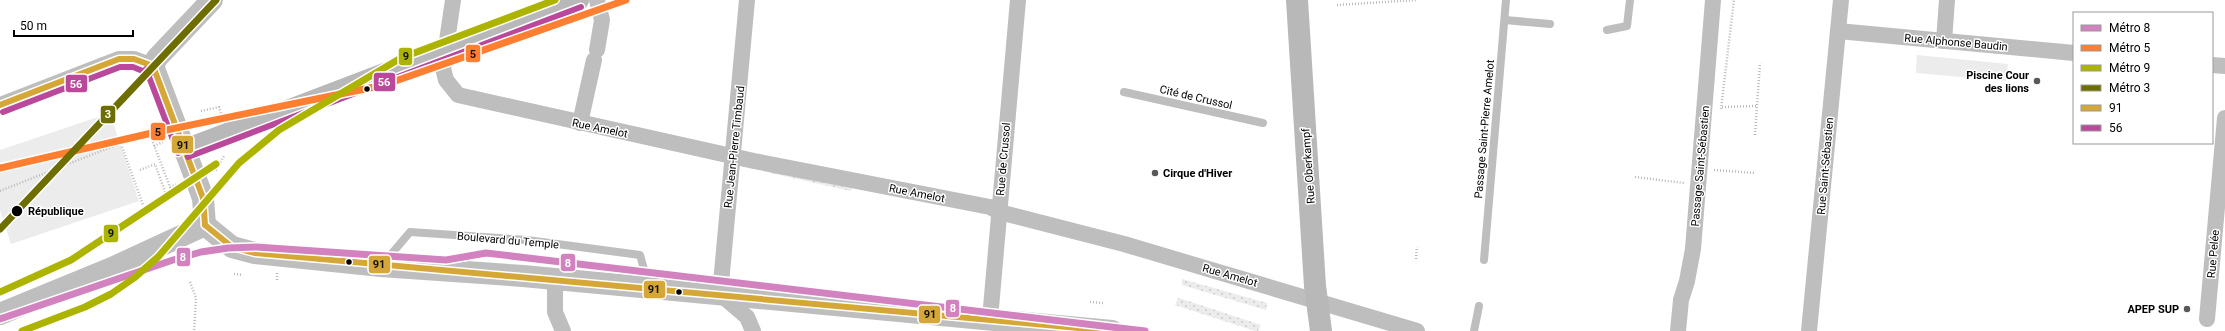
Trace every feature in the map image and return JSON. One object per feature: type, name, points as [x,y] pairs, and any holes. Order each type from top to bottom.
[{"type":"main road","points":[[212,0],[157,58],[153,66],[204,198],[205,225],[232,247],[240,250],[381,266],[720,294],[1112,331]]},
{"type":"main road","points":[[182,143],[446,50],[578,0]]},
{"type":"main road","name":"Rue Oberkampf","points":[[1297,0],[1320,331]]},
{"type":"main road","points":[[0,314],[112,268],[205,225]]},
{"type":"street","name":"Rue Amelot","points":[[453,0],[443,68],[446,80],[458,95],[734,156],[990,207],[998,212],[1124,244],[1417,331]]},
{"type":"street","name":"Rue Jean-Pierre Timbaud","points":[[720,294],[734,156],[747,0]]},
{"type":"street","name":"Rue de Crussol","points":[[990,319],[998,212],[1016,67],[1018,0]]},
{"type":"street","name":"Passage Saint-Sébastien","points":[[1678,331],[1681,300],[1688,281],[1693,249],[1713,0]]},
{"type":"street","name":"Rue Saint-Sébastien","points":[[1809,331],[1841,0]]},
{"type":"street","points":[[1944,41],[1947,0]]},
{"type":"street","points":[[580,123],[602,20],[603,3]]},
{"type":"street","name":"Rue Alphonse Baudin","points":[[1838,31],[2073,53]]},
{"type":"street","points":[[0,105],[119,59],[134,58],[153,66]]},
{"type":"street","points":[[2213,65],[2225,66]]},
{"type":"street","name":"Rue Pelée","points":[[2207,319],[2219,259],[2225,118]]},
{"type":"street","points":[[555,280],[555,312],[563,331]]},
{"type":"street","points":[[720,294],[746,317],[754,331]]},
{"type":"lane","name":"Passage Saint-Pierre Amelot","points":[[1484,260],[1506,0]]},
{"type":"lane","points":[[1607,30],[1626,26],[1630,0]]},
{"type":"lane","points":[[1504,20],[1550,24]]},
{"type":"lane","name":"Cité de Crussol","points":[[1124,92],[1263,123]]},
{"type":"lane","name":"Boulevard du Temple","points":[[381,266],[410,232],[527,240],[640,255],[650,288]]},
{"type":"lane","points":[[1474,331],[1479,306]]},
{"type":"path","points":[[603,3],[624,0]]},
{"type":"path","points":[[1337,4],[1416,0]]},
{"type":"path","points":[[1755,135],[1760,63]]},
{"type":"path","points":[[201,111],[219,106],[223,117]]},
{"type":"path","points":[[1722,107],[1756,106]]},
{"type":"path","points":[[0,191],[149,132],[170,187]]},
{"type":"path","points":[[121,144],[143,205]]},
{"type":"path","points":[[140,170],[155,164],[167,197]]},
{"type":"path","points":[[1635,177],[1699,177],[1755,173]]},
{"type":"path","points":[[1416,259],[1417,247]]},
{"type":"path","points":[[277,272],[277,280]]},
{"type":"path","points":[[234,274],[243,275]]},
{"type":"path","points":[[190,282],[196,298],[194,331]]},
{"type":"path","points":[[1090,302],[1103,303]]},
{"type":"shaded area","points":[[1917,55],[2008,64],[2006,81],[1916,73]]},
{"type":"shaded area","points":[[110,113],[139,201],[11,244],[0,210],[0,150]]},
{"type":"shaded area","points":[[770,171],[852,188],[851,191],[770,173]]},
{"type":"shaded area","points":[[1182,279],[1267,303],[1266,310],[1182,285]]},
{"type":"shaded area","points":[[1178,298],[1261,325],[1258,331],[1255,331],[1175,305]]},
{"type":"metro line","name":"3","points":[[0,229],[216,0]]},
{"type":"metro line","name":"9","points":[[22,331],[85,307],[111,294],[134,278],[158,257],[239,163],[279,130],[401,58],[555,0]]},
{"type":"metro line","name":"5","points":[[0,168],[152,133],[384,85],[626,0]]},
{"type":"metro line","name":"9","points":[[0,292],[71,260],[216,164]]},
{"type":"metro line","name":"8","points":[[0,319],[173,260],[201,252],[228,248],[256,247],[446,260],[486,253],[1145,331]]},
{"type":"transit line","name":"56","points":[[188,157],[581,7]]},
{"type":"transit line","name":"91","points":[[0,105],[119,59],[134,59],[153,66]]},
{"type":"transit line","name":"91","points":[[153,66],[203,198],[205,225]]},
{"type":"transit line","name":"56","points":[[3,112],[120,67],[133,67],[150,74]]},
{"type":"transit line","name":"56","points":[[146,69],[178,153]]},
{"type":"transit line","name":"91","points":[[205,225],[232,247],[255,253],[1112,331]]},
{"type":"place","name":"Piscine Cour des lions","points":[[2037,81]]},
{"type":"place","name":"Cirque d'Hiver","points":[[1155,173]]},
{"type":"place","name":"République","points":[[17,211]]},
{"type":"place","name":"APEP SUP","points":[[2187,309]]}]
